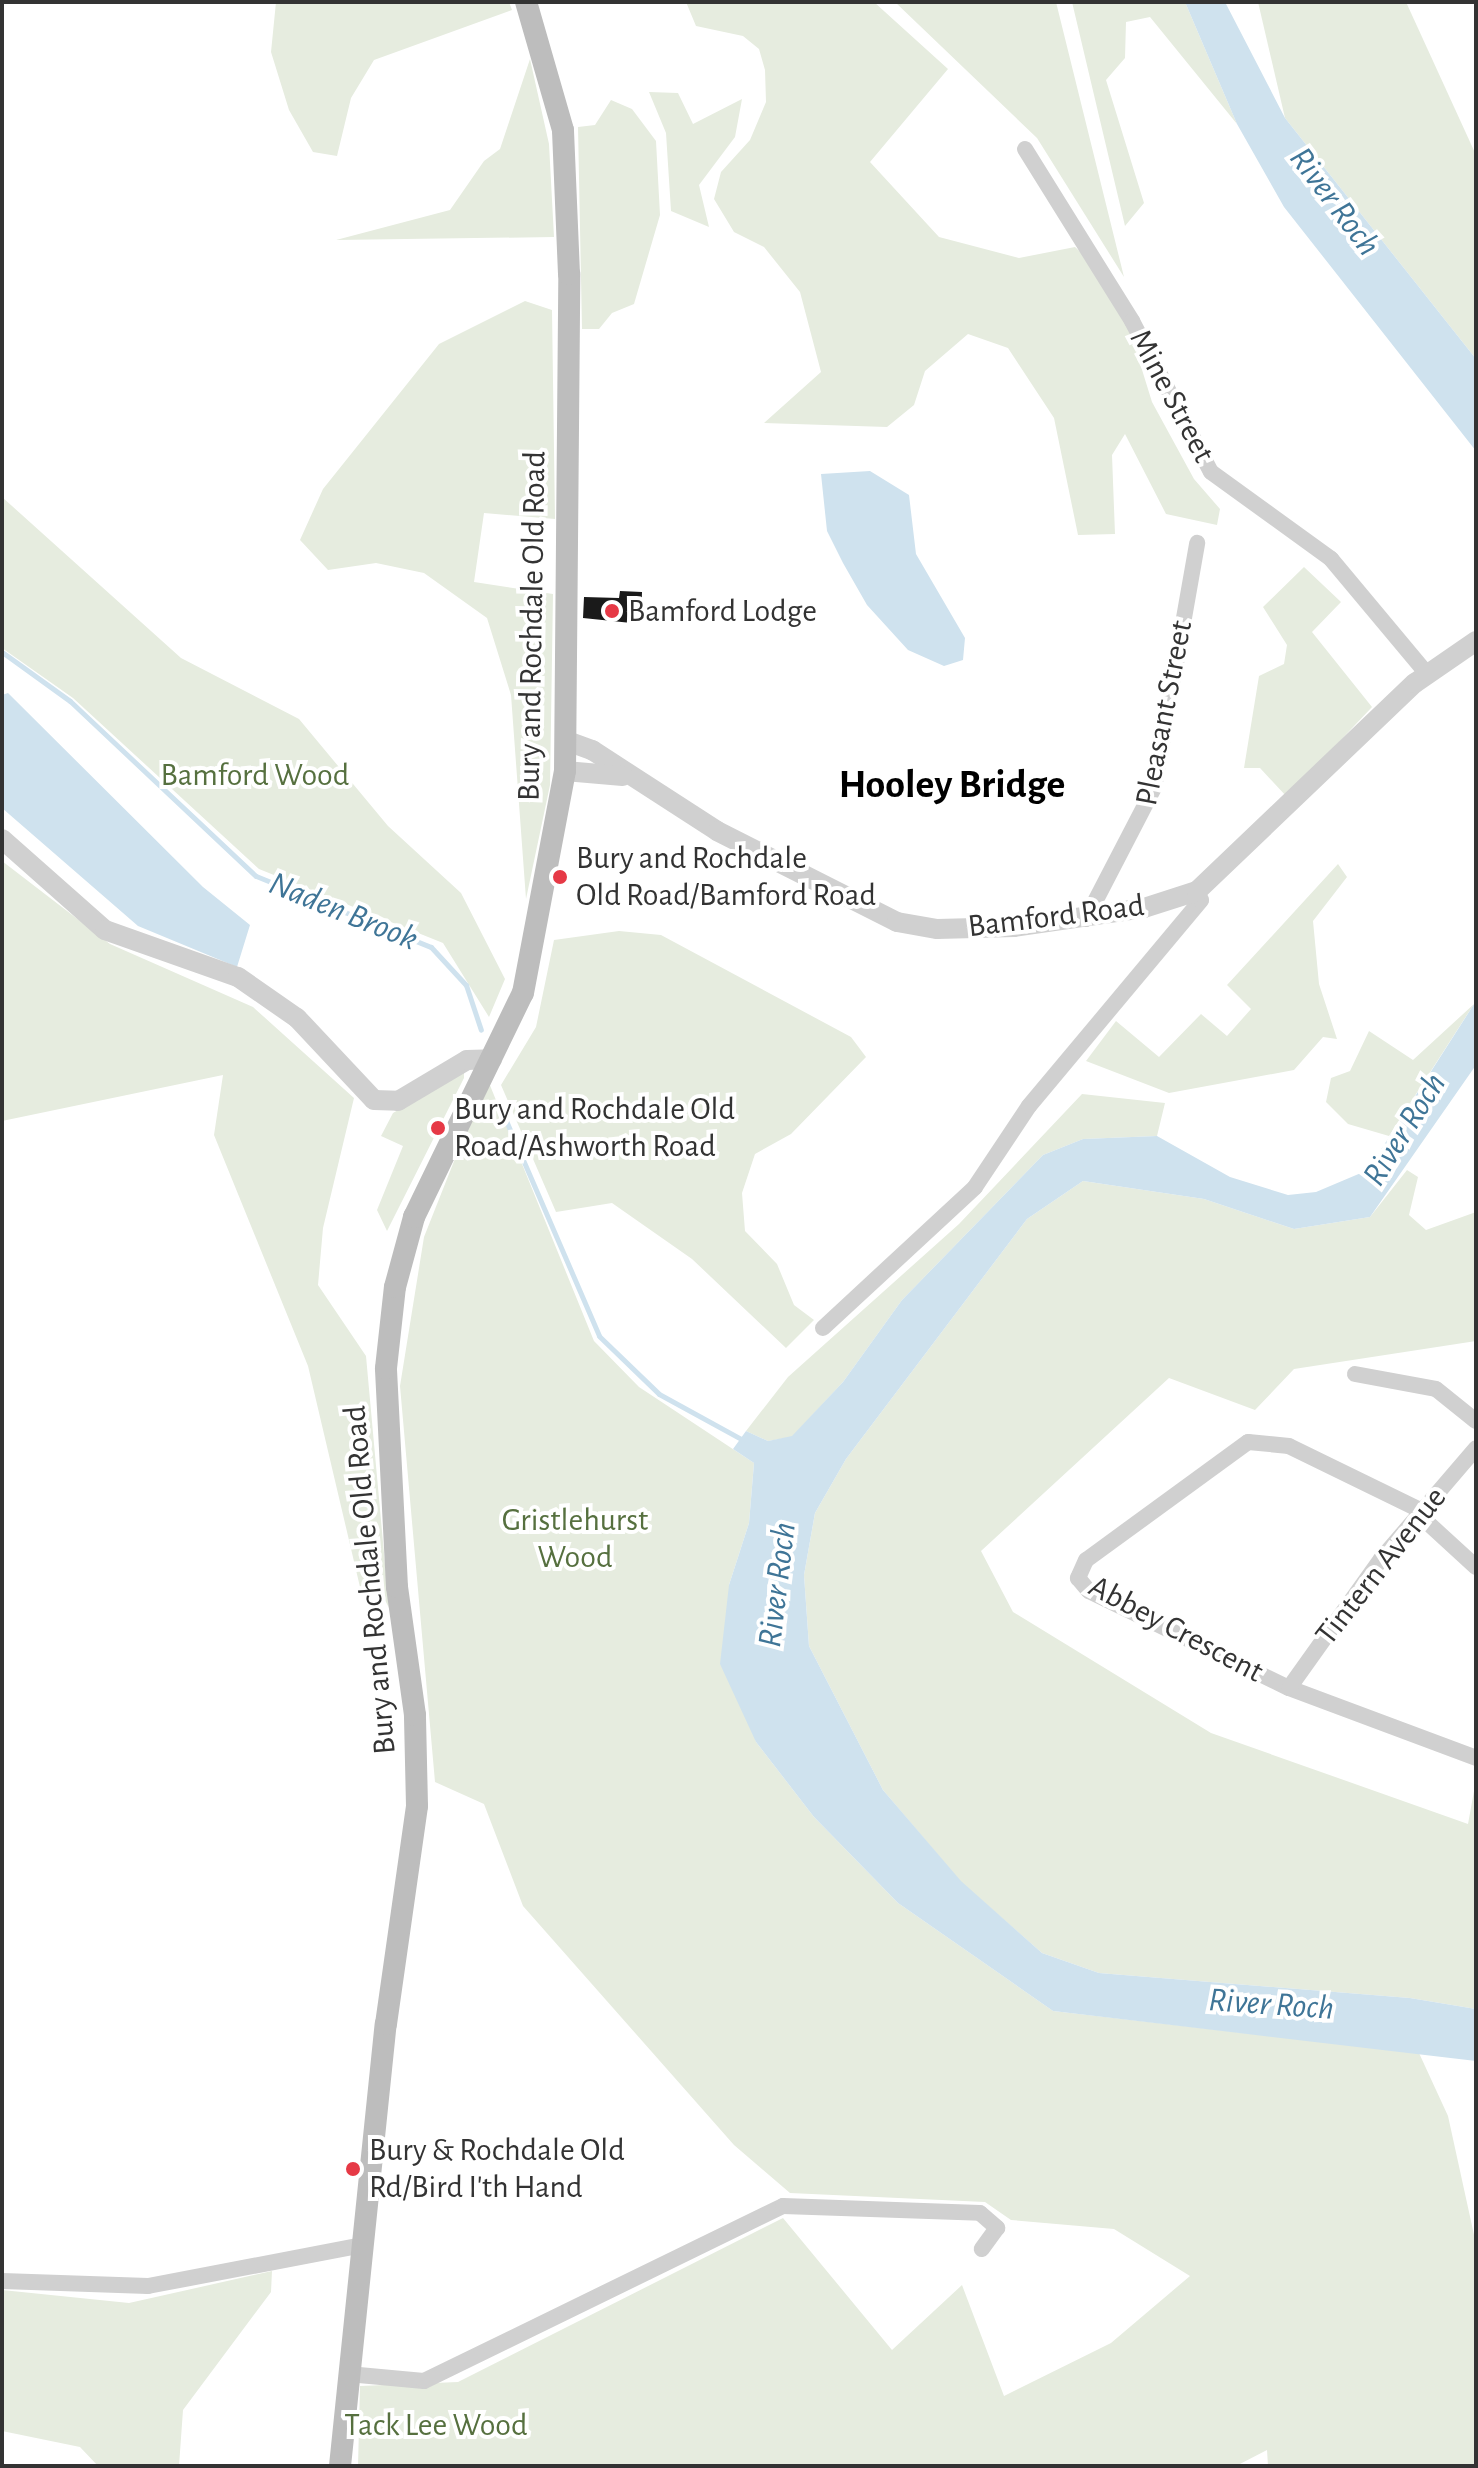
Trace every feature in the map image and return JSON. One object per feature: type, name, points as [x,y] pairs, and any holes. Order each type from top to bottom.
[{"type":"main road","name":"Bury and Rochdale Old Road","points":[[340,2466],[362,2245],[417,1806],[415,1715],[397,1587],[390,1327],[414,1217],[523,993],[565,771],[569,274],[563,130],[526,2]]},
{"type":"street","name":"Mine Street","points":[[1025,149],[1132,321],[1211,472],[1331,559],[1427,674]]},
{"type":"street","name":"Pleasant Street","points":[[1086,919],[1154,788],[1197,543]]},
{"type":"street","name":"Bamford Road","points":[[567,741],[592,750],[623,776],[897,922],[952,929],[1086,919],[1197,891],[1427,674],[1476,641]]},
{"type":"street","name":"Bamford Road","points":[[565,771],[623,776]]},
{"type":"street","points":[[2,839],[105,930],[238,977],[297,1018],[374,1100],[398,1101],[467,1060],[492,1059]]},
{"type":"street","points":[[823,1328],[975,1187],[1029,1106],[1201,900],[1197,891]]},
{"type":"street","points":[[1355,1374],[1436,1389],[1476,1421]]},
{"type":"street","name":"Abbey Crescent","points":[[1476,1567],[1418,1512],[1289,1446],[1258,1440],[1231,1451],[1080,1569],[1078,1578],[1089,1591],[1289,1688],[1476,1758]]},
{"type":"street","name":"Tintern Avenue","points":[[1289,1688],[1418,1512],[1476,1448]]},
{"type":"street","points":[[348,2374],[424,2381],[783,2206],[980,2213],[997,2228],[982,2249]]},
{"type":"street","points":[[2,2281],[148,2286],[362,2245]]},
{"type":"green space","points":[[276,2],[509,2],[512,10],[374,60],[351,98],[337,156],[313,152],[289,110],[271,52]]},
{"type":"green space","points":[[686,2],[874,2],[948,69],[870,162],[939,237],[1019,258],[1075,247],[1086,257],[1130,331],[1152,402],[1194,479],[1220,509],[1217,525],[1166,514],[1125,434],[1112,455],[1115,534],[1078,535],[1054,418],[1008,348],[968,334],[925,371],[914,405],[887,427],[764,423],[821,372],[800,292],[764,247],[734,232],[714,199],[721,172],[750,140],[766,102],[765,70],[759,49],[743,36],[696,26]]},
{"type":"green space","points":[[895,2],[1056,2],[1124,277],[1037,138]]},
{"type":"green space","points":[[1072,2],[1185,2],[1237,124],[1150,17],[1126,22],[1125,58],[1106,80],[1144,203],[1125,226]]},
{"type":"green space","points":[[1258,2],[1406,2],[1476,155],[1476,359],[1285,118]]},
{"type":"green space","points":[[530,59],[549,144],[554,237],[336,240],[450,210],[484,161],[500,149]]},
{"type":"green space","points":[[649,92],[678,93],[693,124],[742,99],[735,137],[699,185],[709,227],[671,211],[666,133]]},
{"type":"green space","points":[[611,100],[632,109],[656,141],[660,215],[634,304],[612,313],[599,329],[582,329],[578,127],[595,125]]},
{"type":"green space","points":[[525,301],[552,310],[555,519],[484,513],[474,582],[553,594],[550,785],[526,899],[511,695],[487,618],[424,573],[376,563],[328,570],[300,540],[323,489],[439,344]]},
{"type":"green space","name":"Bamford Wood","points":[[2,497],[181,658],[299,719],[388,826],[461,893],[505,979],[489,1017],[443,943],[259,869],[73,698],[2,648]]},
{"type":"green space","points":[[1304,567],[1341,602],[1312,632],[1372,707],[1287,797],[1260,768],[1244,768],[1259,676],[1284,664],[1287,645],[1263,607]]},
{"type":"green space","points":[[2,861],[110,944],[253,1007],[354,1098],[323,1228],[318,1285],[366,1356],[389,1608],[380,1590],[360,1587],[308,1366],[214,1135],[223,1075],[2,1121]]},
{"type":"green space","points":[[1338,864],[1347,877],[1313,921],[1319,984],[1337,1039],[1323,1037],[1294,1070],[1169,1093],[1086,1061],[1116,1021],[1159,1057],[1201,1014],[1227,1036],[1251,1009],[1227,985]]},
{"type":"green space","points":[[619,931],[661,935],[851,1037],[866,1057],[791,1134],[755,1154],[742,1193],[745,1231],[777,1264],[794,1305],[814,1320],[786,1348],[692,1259],[612,1203],[556,1212],[501,1085],[536,1027],[554,940]]},
{"type":"green space","points":[[1474,1004],[1389,1136],[1348,1124],[1326,1102],[1331,1078],[1350,1071],[1369,1031],[1413,1060]]},
{"type":"green space","points":[[464,1072],[464,1078],[387,1231],[377,1210],[403,1146],[381,1136],[393,1113]]},
{"type":"green space","name":"Gristlehurst Wood","points":[[487,1078],[594,1341],[639,1387],[754,1463],[749,1523],[729,1585],[756,1742],[814,1817],[898,1903],[1053,2011],[1419,2053],[1448,2116],[1476,2244],[1476,2466],[1268,2466],[1267,2450],[1236,2466],[358,2466],[360,2386],[458,2382],[783,2218],[892,2350],[962,2285],[1004,2396],[1111,2343],[1190,2276],[1114,2229],[1011,2220],[985,2202],[790,2193],[734,2145],[523,1906],[484,1804],[435,1782],[400,1386],[424,1237]]},
{"type":"green space","points":[[1082,1094],[1165,1103],[1157,1136],[1083,1139],[1043,1155],[902,1300],[843,1382],[792,1437],[768,1441],[746,1431],[788,1377],[959,1224]]},
{"type":"green space","points":[[1407,1170],[1418,1177],[1409,1215],[1426,1230],[1476,1212],[1476,1341],[1294,1369],[1255,1410],[1169,1378],[981,1551],[1013,1612],[1211,1733],[1468,1824],[1476,1780],[1476,2009],[1410,1998],[1099,1973],[1042,1953],[961,1882],[883,1790],[809,1646],[804,1575],[815,1513],[846,1459],[1027,1219],[1083,1181],[1204,1199],[1294,1229],[1370,1217]]},
{"type":"green space","points":[[272,2271],[271,2292],[183,2410],[179,2466],[98,2466],[80,2447],[2,2431],[2,2290],[129,2303]]},
{"type":"water","name":"River Roch","points":[[1185,2],[1225,2],[1285,118],[1476,359],[1476,451],[1284,207],[1237,124]]},
{"type":"water","points":[[870,471],[909,495],[916,554],[965,638],[963,660],[944,666],[908,650],[867,605],[827,531],[821,474]]},
{"type":"water","points":[[8,693],[203,887],[250,925],[237,967],[138,926],[2,808],[2,695]]},
{"type":"water","name":"River Roch","points":[[1476,1001],[1476,1065],[1370,1217],[1294,1229],[1204,1199],[1083,1181],[1027,1219],[846,1459],[815,1513],[804,1575],[809,1646],[883,1790],[961,1881],[1042,1953],[1099,1973],[1410,1998],[1476,2009],[1476,2061],[1053,2011],[898,1903],[814,1817],[756,1742],[720,1664],[729,1585],[749,1523],[754,1463],[733,1449],[746,1431],[768,1441],[792,1436],[843,1382],[902,1300],[1043,1155],[1083,1139],[1157,1136],[1230,1177],[1288,1195],[1316,1192],[1368,1170]]},
{"type":"building","name":"Bamford Lodge","points":[[620,591],[642,592],[641,624],[583,618],[584,597],[619,598]]},
{"type":"waterway","name":"Naden Brook","points":[[2,652],[70,701],[256,876],[431,947],[466,985],[481,1030]]},
{"type":"waterway","name":"Naden Brook","points":[[501,1109],[599,1336],[659,1394],[743,1440]]},
{"type":"place","name":"Bamford Lodge","points":[[612,611]]},
{"type":"place","name":"Bury and Rochdale Old Road/Bamford Road","points":[[560,877]]},
{"type":"place","name":"Bury and Rochdale Old Road/Ashworth Road","points":[[438,1128]]},
{"type":"place","name":"Bury & Rochdale Old Rd/Bird I'th Hand","points":[[353,2169]]},
{"type":"district","name":"Hooley Bridge","points":[[952,785]]},
{"type":"park label","name":"Tack Lee Wood","points":[[436,2425]]}]
